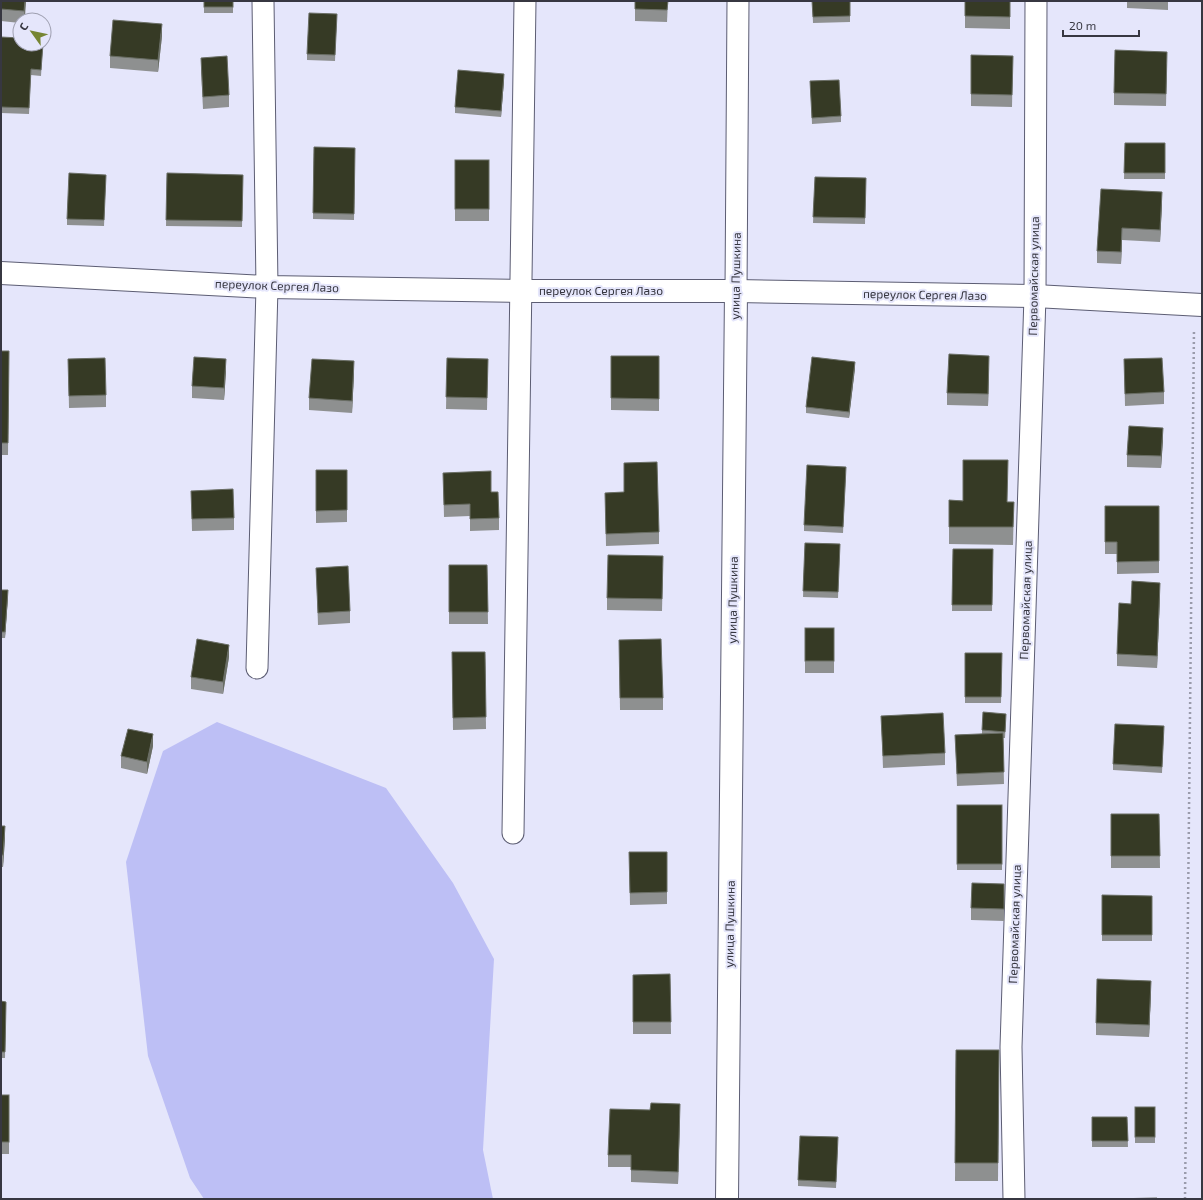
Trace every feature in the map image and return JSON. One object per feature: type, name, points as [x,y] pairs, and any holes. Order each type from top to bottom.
[{"type":"street","points":[[257,668],[268,287],[263,1]]},
{"type":"street","points":[[513,833],[525,1]]},
{"type":"street","name":"улица Пушкина","points":[[727,1199],[738,1]]},
{"type":"street","name":"Первомайская улица","points":[[1014,1199],[1011,1047],[1035,296],[1036,1]]},
{"type":"street","name":"переулок Сергея Лазо","points":[[1,273],[268,287],[1035,296],[1198,305]]},
{"type":"path","points":[[1185,1199],[1198,305]]},
{"type":"shaded area","points":[[217,722],[386,788],[453,883],[494,959],[483,1150],[493,1199],[204,1199],[190,1178],[148,1056],[126,862],[163,751]]},
{"type":"building","points":[[1,1],[25,1],[24,11],[1,9]]},
{"type":"building","points":[[204,1],[233,1],[233,7],[204,7]]},
{"type":"building","points":[[635,1],[668,1],[667,10],[635,9]]},
{"type":"building","points":[[812,1],[850,1],[850,16],[813,17]]},
{"type":"building","points":[[965,1],[1010,1],[1010,17],[965,16]]},
{"type":"building","points":[[309,13],[337,14],[335,55],[307,54]]},
{"type":"building","points":[[113,20],[162,24],[158,60],[110,56]]},
{"type":"building","points":[[1,37],[12,38],[12,52],[42,52],[41,70],[31,69],[29,108],[1,107]]},
{"type":"building","points":[[1115,50],[1167,52],[1166,94],[1114,93]]},
{"type":"building","points":[[971,55],[1013,56],[1012,95],[971,94]]},
{"type":"building","points":[[227,56],[229,95],[203,97],[201,58]]},
{"type":"building","points":[[458,70],[504,74],[501,111],[455,107]]},
{"type":"building","points":[[839,80],[841,116],[812,118],[810,81]]},
{"type":"building","points":[[1125,143],[1165,143],[1165,173],[1124,173]]},
{"type":"building","points":[[314,147],[355,148],[354,214],[313,213]]},
{"type":"building","points":[[455,160],[489,160],[489,209],[455,209]]},
{"type":"building","points":[[69,173],[106,175],[104,220],[67,219]]},
{"type":"building","points":[[167,173],[243,175],[242,221],[166,220]]},
{"type":"building","points":[[815,177],[866,178],[865,218],[813,217]]},
{"type":"building","points":[[1101,189],[1162,192],[1160,230],[1122,228],[1121,252],[1097,251]]},
{"type":"building","points":[[1,351],[9,351],[8,443],[1,443]]},
{"type":"building","points":[[949,354],[989,356],[988,394],[947,393]]},
{"type":"building","points":[[611,356],[659,356],[659,399],[611,398]]},
{"type":"building","points":[[194,357],[226,359],[224,388],[192,386]]},
{"type":"building","points":[[812,357],[855,362],[849,412],[806,407]]},
{"type":"building","points":[[105,358],[106,395],[69,396],[68,359]]},
{"type":"building","points":[[447,358],[488,359],[487,398],[446,397]]},
{"type":"building","points":[[1162,358],[1164,392],[1125,394],[1124,359]]},
{"type":"building","points":[[312,359],[354,361],[352,401],[309,398]]},
{"type":"building","points":[[1129,426],[1163,428],[1161,456],[1127,455]]},
{"type":"building","points":[[963,460],[1008,460],[1007,502],[1014,502],[1013,527],[949,527],[949,500],[963,501]]},
{"type":"building","points":[[657,462],[659,532],[606,534],[605,493],[624,492],[624,463]]},
{"type":"building","points":[[807,465],[846,467],[843,527],[804,525]]},
{"type":"building","points":[[316,470],[347,470],[347,510],[316,511]]},
{"type":"building","points":[[491,471],[491,492],[498,492],[499,518],[470,519],[470,504],[444,505],[443,473]]},
{"type":"building","points":[[233,489],[234,518],[192,519],[191,491]]},
{"type":"building","points":[[1105,506],[1159,506],[1159,561],[1117,562],[1117,542],[1105,542]]},
{"type":"building","points":[[805,543],[840,544],[838,592],[803,591]]},
{"type":"building","points":[[953,549],[993,549],[992,605],[952,605]]},
{"type":"building","points":[[608,555],[663,556],[662,599],[607,598]]},
{"type":"building","points":[[449,565],[487,565],[488,612],[449,612]]},
{"type":"building","points":[[348,566],[350,611],[318,613],[316,568]]},
{"type":"building","points":[[1132,581],[1160,583],[1157,656],[1117,654],[1119,603],[1131,604]]},
{"type":"building","points":[[1,590],[8,590],[5,632],[1,632]]},
{"type":"building","points":[[805,628],[834,628],[834,661],[805,661]]},
{"type":"building","points":[[197,639],[229,645],[223,682],[191,677]]},
{"type":"building","points":[[661,639],[663,698],[620,698],[619,640]]},
{"type":"building","points":[[452,652],[485,652],[486,717],[453,718]]},
{"type":"building","points":[[965,653],[1002,653],[1001,697],[965,697]]},
{"type":"building","points":[[983,712],[1006,714],[1005,732],[982,730]]},
{"type":"building","points":[[943,713],[945,753],[883,756],[881,716]]},
{"type":"building","points":[[1115,724],[1164,726],[1162,767],[1113,764]]},
{"type":"building","points":[[128,729],[153,734],[147,762],[121,756]]},
{"type":"building","points":[[1003,733],[1004,772],[957,774],[955,735]]},
{"type":"building","points":[[957,805],[1002,805],[1002,864],[957,864]]},
{"type":"building","points":[[1111,814],[1159,814],[1160,856],[1111,856]]},
{"type":"building","points":[[1,826],[5,826],[3,855],[1,855]]},
{"type":"building","points":[[629,852],[667,852],[667,892],[630,893]]},
{"type":"building","points":[[972,883],[1004,884],[1004,909],[971,908]]},
{"type":"building","points":[[1102,895],[1152,896],[1152,935],[1102,935]]},
{"type":"building","points":[[670,974],[671,1022],[633,1022],[633,975]]},
{"type":"building","points":[[1097,979],[1151,981],[1149,1025],[1096,1023]]},
{"type":"building","points":[[1,1001],[6,1002],[5,1052],[1,1052]]},
{"type":"building","points":[[956,1050],[999,1050],[998,1163],[955,1163]]},
{"type":"building","points":[[1,1095],[9,1095],[9,1142],[1,1142]]},
{"type":"building","points":[[651,1103],[680,1104],[678,1172],[631,1170],[631,1155],[608,1155],[610,1109],[650,1110]]},
{"type":"building","points":[[1135,1107],[1155,1107],[1155,1137],[1135,1137]]},
{"type":"building","points":[[1092,1117],[1127,1117],[1128,1141],[1092,1141]]},
{"type":"building","points":[[800,1136],[838,1137],[836,1182],[798,1180]]},
{"type":"building","points":[[1157,1198],[1157,1199],[1110,1199]]}]
